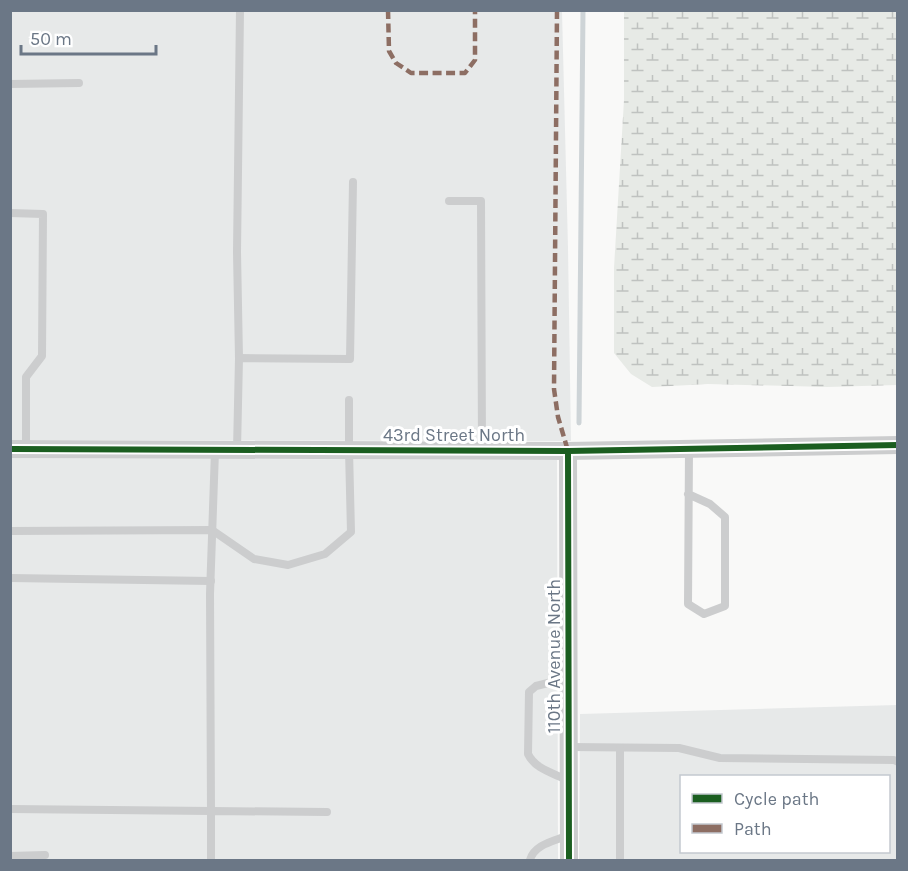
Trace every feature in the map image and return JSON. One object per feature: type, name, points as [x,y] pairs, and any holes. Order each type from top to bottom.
[{"type":"street","name":"43rd Street North","points":[[18,449],[568,451],[897,445]]},
{"type":"street","name":"110th Avenue North","points":[[568,451],[569,861]]},
{"type":"lane","points":[[237,450],[240,10]]},
{"type":"lane","points":[[10,84],[79,83]]},
{"type":"lane","points":[[239,358],[350,359],[353,182]]},
{"type":"lane","points":[[449,201],[481,201],[482,450]]},
{"type":"lane","points":[[10,213],[43,214],[42,356],[26,377],[18,449]]},
{"type":"lane","points":[[10,531],[212,530],[254,560],[288,565],[325,554],[351,532],[349,400]]},
{"type":"lane","points":[[688,449],[688,494],[688,604],[704,614],[725,606],[725,517],[710,504],[688,494]]},
{"type":"lane","points":[[211,861],[211,581],[215,450]]},
{"type":"lane","points":[[10,578],[211,581]]},
{"type":"lane","points":[[569,678],[536,686],[529,692],[528,754],[538,767],[569,780]]},
{"type":"lane","points":[[569,747],[679,748],[720,758],[894,760],[897,762]]},
{"type":"lane","points":[[620,748],[620,861]]},
{"type":"lane","points":[[10,809],[327,812]]},
{"type":"lane","points":[[530,861],[531,854],[539,847],[569,835]]},
{"type":"lane","points":[[10,856],[45,855]]},
{"type":"shaded area","points":[[11,11],[562,11],[571,441],[11,440]]},
{"type":"shaded area","points":[[11,458],[557,460],[558,860],[11,860]]},
{"type":"shaded area","points":[[897,705],[897,860],[579,860],[580,714]]},
{"type":"green space","points":[[624,11],[897,11],[897,385],[827,387],[708,384],[652,387],[631,374],[614,353],[614,268],[624,100]]},
{"type":"waterway","points":[[579,423],[583,10]]},
{"type":"marked path","points":[[388,10],[389,51],[396,63],[411,73],[465,73],[475,60],[475,10]]},
{"type":"marked path","points":[[557,10],[554,389],[558,417],[568,451]]},
{"type":"cycle path","points":[[10,449],[568,451],[898,445]]},
{"type":"cycle path","points":[[568,451],[569,860]]}]
